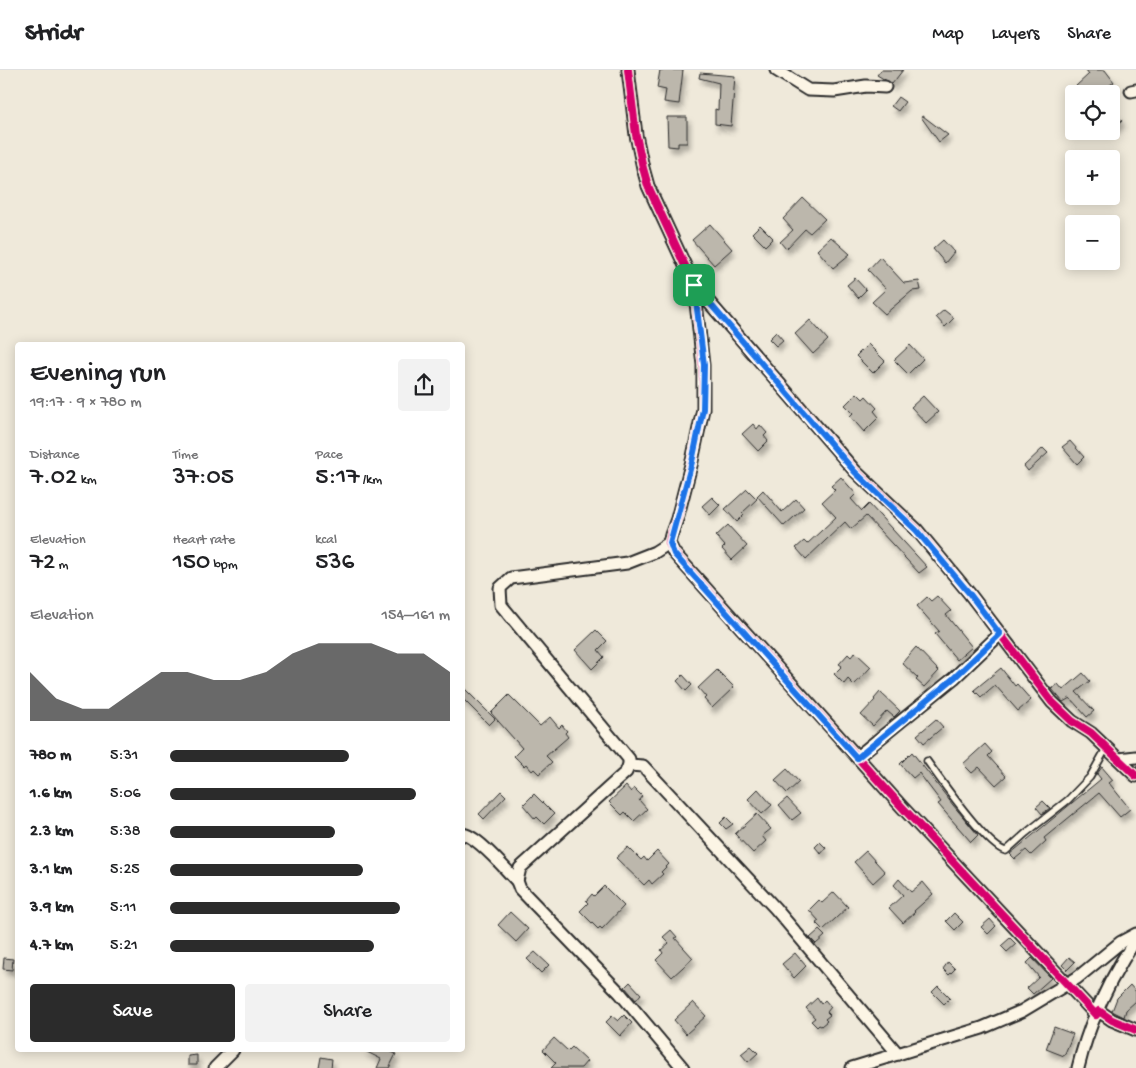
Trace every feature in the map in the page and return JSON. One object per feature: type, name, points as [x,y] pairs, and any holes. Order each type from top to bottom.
[{"type":"street","points":[[628,70],[636,135],[648,186],[694,285],[855,472],[916,530],[969,593],[1052,702],[1072,721],[1092,733],[1136,776]]},
{"type":"street","points":[[776,70],[808,90],[834,91],[866,86],[885,88]]},
{"type":"street","points":[[694,285],[704,365],[703,409],[692,462],[670,543],[674,554],[857,758],[1096,1015]]},
{"type":"street","points":[[517,881],[520,868],[626,772],[629,759],[500,606],[500,588],[511,578],[627,563],[655,552],[670,543]]},
{"type":"street","points":[[857,758],[954,678],[1000,634]]},
{"type":"street","points":[[1119,759],[1136,757]]},
{"type":"street","points":[[629,765],[643,766],[774,908],[898,1054]]},
{"type":"street","points":[[465,834],[469,834],[517,881],[520,890],[620,993],[683,1068]]},
{"type":"street","points":[[852,1068],[869,1066],[898,1054],[990,1025],[1022,1012],[1077,978],[1121,942],[1136,934]]},
{"type":"street","points":[[1078,1068],[1107,989],[1136,939]]},
{"type":"street","points":[[1096,1015],[1099,1011],[1112,1020],[1136,1030]]},
{"type":"street","points":[[215,1068],[231,1052]]},
{"type":"lane","points":[[927,761],[987,838],[1000,850],[1006,852],[1026,833],[1068,800],[1090,777],[1107,747]]},
{"type":"building","points":[[660,70],[683,70],[679,104],[664,102],[666,90],[657,88]]},
{"type":"building","points":[[881,70],[903,70],[892,84],[877,75]]},
{"type":"building","points":[[1086,70],[1105,70],[1114,82],[1110,85],[1077,85],[1089,74]]},
{"type":"building","points":[[700,73],[735,76],[731,126],[715,124],[715,109],[718,110],[719,83],[699,78]]},
{"type":"building","points":[[898,97],[905,102],[898,111],[891,106]]},
{"type":"building","points":[[923,116],[948,135],[939,142],[921,117]]},
{"type":"building","points":[[667,117],[687,117],[687,143],[678,143],[678,147],[668,146]]},
{"type":"building","points":[[803,198],[825,219],[810,233],[805,229],[786,249],[780,242],[793,230],[783,219]]},
{"type":"building","points":[[710,224],[732,249],[714,265],[692,240]]},
{"type":"building","points":[[760,225],[773,238],[765,246],[752,233]]},
{"type":"building","points":[[831,237],[850,254],[833,268],[817,250]]},
{"type":"building","points":[[943,240],[954,252],[945,263],[933,249]]},
{"type":"building","points":[[880,257],[904,283],[919,281],[921,290],[912,291],[885,314],[872,302],[886,289],[868,270]]},
{"type":"building","points":[[855,278],[866,290],[858,298],[847,285]]},
{"type":"building","points":[[944,310],[954,318],[945,327],[936,317]]},
{"type":"building","points":[[810,320],[828,340],[813,354],[795,334]]},
{"type":"building","points":[[776,332],[783,340],[776,346],[769,339]]},
{"type":"building","points":[[868,344],[885,361],[873,373],[856,356]]},
{"type":"building","points":[[910,345],[923,359],[908,374],[894,360]]},
{"type":"building","points":[[857,393],[863,399],[866,396],[877,408],[874,411],[879,417],[864,432],[850,416],[853,413],[845,405]]},
{"type":"building","points":[[923,396],[938,412],[926,423],[911,407]]},
{"type":"building","points":[[753,424],[757,429],[760,425],[767,433],[764,436],[768,441],[758,451],[742,434]]},
{"type":"building","points":[[1070,441],[1084,457],[1077,464],[1062,447]]},
{"type":"building","points":[[1043,448],[1048,453],[1028,471],[1024,466]]},
{"type":"building","points":[[841,477],[856,494],[851,499],[862,511],[869,504],[927,567],[919,573],[866,516],[851,529],[845,522],[806,559],[796,548],[804,541],[807,544],[836,517],[822,502],[835,490],[831,486]]},
{"type":"building","points":[[747,489],[757,499],[742,513],[744,515],[737,522],[725,509]]},
{"type":"building","points":[[763,490],[782,512],[796,499],[804,508],[784,526],[757,496]]},
{"type":"building","points":[[712,497],[720,505],[710,515],[702,506]]},
{"type":"building","points":[[728,525],[747,546],[732,560],[722,549],[725,546],[716,536]]},
{"type":"building","points":[[937,596],[951,611],[946,615],[972,647],[957,660],[935,634],[939,631],[917,606],[927,597],[931,601]]},
{"type":"building","points":[[596,630],[607,641],[598,650],[604,657],[592,669],[575,650]]},
{"type":"building","points":[[916,647],[939,671],[924,687],[916,680],[918,678],[902,663]]},
{"type":"building","points":[[855,652],[871,667],[854,685],[848,679],[844,684],[834,674],[842,666],[839,664],[848,654],[851,657]]},
{"type":"building","points":[[1001,668],[1015,686],[1017,684],[1031,700],[1018,711],[995,685],[981,697],[974,690]]},
{"type":"building","points":[[717,670],[734,687],[712,708],[698,688]]},
{"type":"building","points":[[1083,673],[1090,681],[1076,692],[1094,711],[1087,717],[1070,698],[1063,702],[1052,689],[1058,684],[1063,690]]},
{"type":"building","points":[[683,675],[692,685],[686,691],[677,681]]},
{"type":"building","points":[[465,689],[495,719],[489,725],[465,701]]},
{"type":"building","points":[[880,692],[900,711],[894,717],[887,711],[873,726],[861,715]]},
{"type":"building","points":[[509,695],[540,726],[550,717],[559,728],[562,725],[567,731],[565,733],[568,737],[546,756],[552,762],[539,774],[534,769],[532,771],[526,764],[524,766],[514,756],[522,748],[491,713]]},
{"type":"building","points":[[936,719],[943,727],[924,743],[917,735]]},
{"type":"building","points":[[985,744],[992,752],[988,756],[1006,776],[996,785],[979,767],[972,773],[963,764]]},
{"type":"building","points":[[912,752],[978,835],[971,842],[938,804],[941,802],[919,773],[913,778],[900,764]]},
{"type":"building","points":[[1102,767],[1113,780],[1109,783],[1130,809],[1120,817],[1099,793],[1044,838],[1046,841],[1031,855],[1026,850],[1015,859],[1010,854],[1101,779],[1097,774]]},
{"type":"building","points":[[787,769],[799,782],[787,793],[775,780]]},
{"type":"building","points":[[626,786],[631,792],[634,788],[642,796],[639,800],[647,809],[634,821],[625,812],[622,815],[609,802]]},
{"type":"building","points":[[758,789],[772,805],[762,814],[748,799]]},
{"type":"building","points":[[501,791],[506,796],[484,819],[479,814]]},
{"type":"building","points":[[534,794],[554,814],[544,824],[537,817],[535,819],[523,805]]},
{"type":"building","points":[[787,798],[801,813],[792,820],[779,805]]},
{"type":"building","points":[[1043,801],[1050,808],[1042,814],[1036,807]]},
{"type":"building","points":[[757,814],[771,829],[762,836],[766,841],[753,853],[735,834]]},
{"type":"building","points":[[726,817],[733,824],[726,829],[720,823]]},
{"type":"building","points":[[820,842],[826,848],[821,854],[815,847]]},
{"type":"building","points":[[628,847],[641,860],[644,857],[647,861],[657,851],[669,864],[661,872],[663,874],[652,884],[649,880],[644,885],[616,858]]},
{"type":"building","points":[[866,851],[885,872],[873,883],[854,862]]},
{"type":"building","points":[[899,879],[911,892],[923,882],[933,894],[903,923],[889,908],[903,895],[894,885]]},
{"type":"building","points":[[604,886],[624,906],[602,929],[600,927],[598,929],[580,911],[588,903],[586,901],[592,894],[594,896]]},
{"type":"building","points":[[834,892],[848,907],[823,930],[816,923],[819,921],[809,910],[819,900],[822,903]]},
{"type":"building","points":[[510,912],[528,929],[516,942],[498,925]]},
{"type":"building","points":[[954,913],[963,922],[955,930],[946,921]]},
{"type":"building","points":[[990,919],[996,926],[988,934],[981,927]]},
{"type":"building","points":[[671,930],[677,937],[675,938],[693,958],[672,977],[656,960],[663,953],[661,950],[669,943],[663,937]]},
{"type":"building","points":[[819,930],[825,936],[816,944],[810,938]]},
{"type":"building","points":[[1010,938],[1016,944],[1007,952],[1001,946]]},
{"type":"building","points":[[535,952],[549,965],[541,973],[527,959]]},
{"type":"building","points":[[795,953],[806,966],[794,978],[782,964]]},
{"type":"building","points":[[1069,957],[1075,962],[1067,970],[1062,965]]},
{"type":"building","points":[[4,958],[13,959],[12,970],[3,969]]},
{"type":"building","points":[[1032,958],[1051,978],[1033,994],[1027,988],[1039,977],[1027,963]]},
{"type":"building","points":[[948,962],[955,969],[949,975],[943,969]]},
{"type":"building","points":[[630,982],[641,994],[636,1000],[625,987]]},
{"type":"building","points":[[1130,985],[1136,992],[1136,1001],[1126,1010],[1124,1017],[1112,1011],[1117,998]]},
{"type":"building","points":[[938,986],[950,998],[944,1004],[932,992]]},
{"type":"building","points":[[817,998],[821,1004],[825,1000],[831,1007],[827,1012],[830,1015],[825,1019],[827,1021],[817,1027],[811,1021],[815,1018],[806,1008]]},
{"type":"building","points":[[693,1002],[706,1016],[686,1034],[674,1020]]},
{"type":"building","points":[[624,1015],[632,1023],[620,1036],[606,1022],[612,1016],[618,1021]]},
{"type":"building","points":[[1054,1027],[1073,1034],[1064,1056],[1046,1049]]},
{"type":"building","points":[[554,1038],[568,1051],[572,1047],[587,1061],[581,1068],[551,1068],[556,1063],[543,1050]]},
{"type":"building","points":[[751,1046],[758,1053],[748,1062],[741,1054]]},
{"type":"building","points":[[367,1052],[392,1052],[396,1054],[389,1068],[377,1068],[381,1059]]},
{"type":"building","points":[[197,1055],[197,1065],[188,1065],[188,1056]]},
{"type":"building","points":[[321,1057],[332,1059],[331,1068],[319,1068]]},
{"type":"cycle path","points":[[628,70],[636,135],[648,186],[694,285],[855,471],[917,530],[969,593],[1052,702],[1072,721],[1091,733],[1136,776]]},
{"type":"cycle path","points":[[694,285],[703,365],[703,409],[692,461],[669,543],[674,553],[902,807],[1096,1015],[1099,1011],[1112,1020],[1136,1030]]},
{"type":"route","points":[[694,285],[855,472],[916,530],[969,593],[1000,634],[954,678],[857,758],[674,554],[670,543],[692,462],[703,409],[704,365],[694,285]]}]
